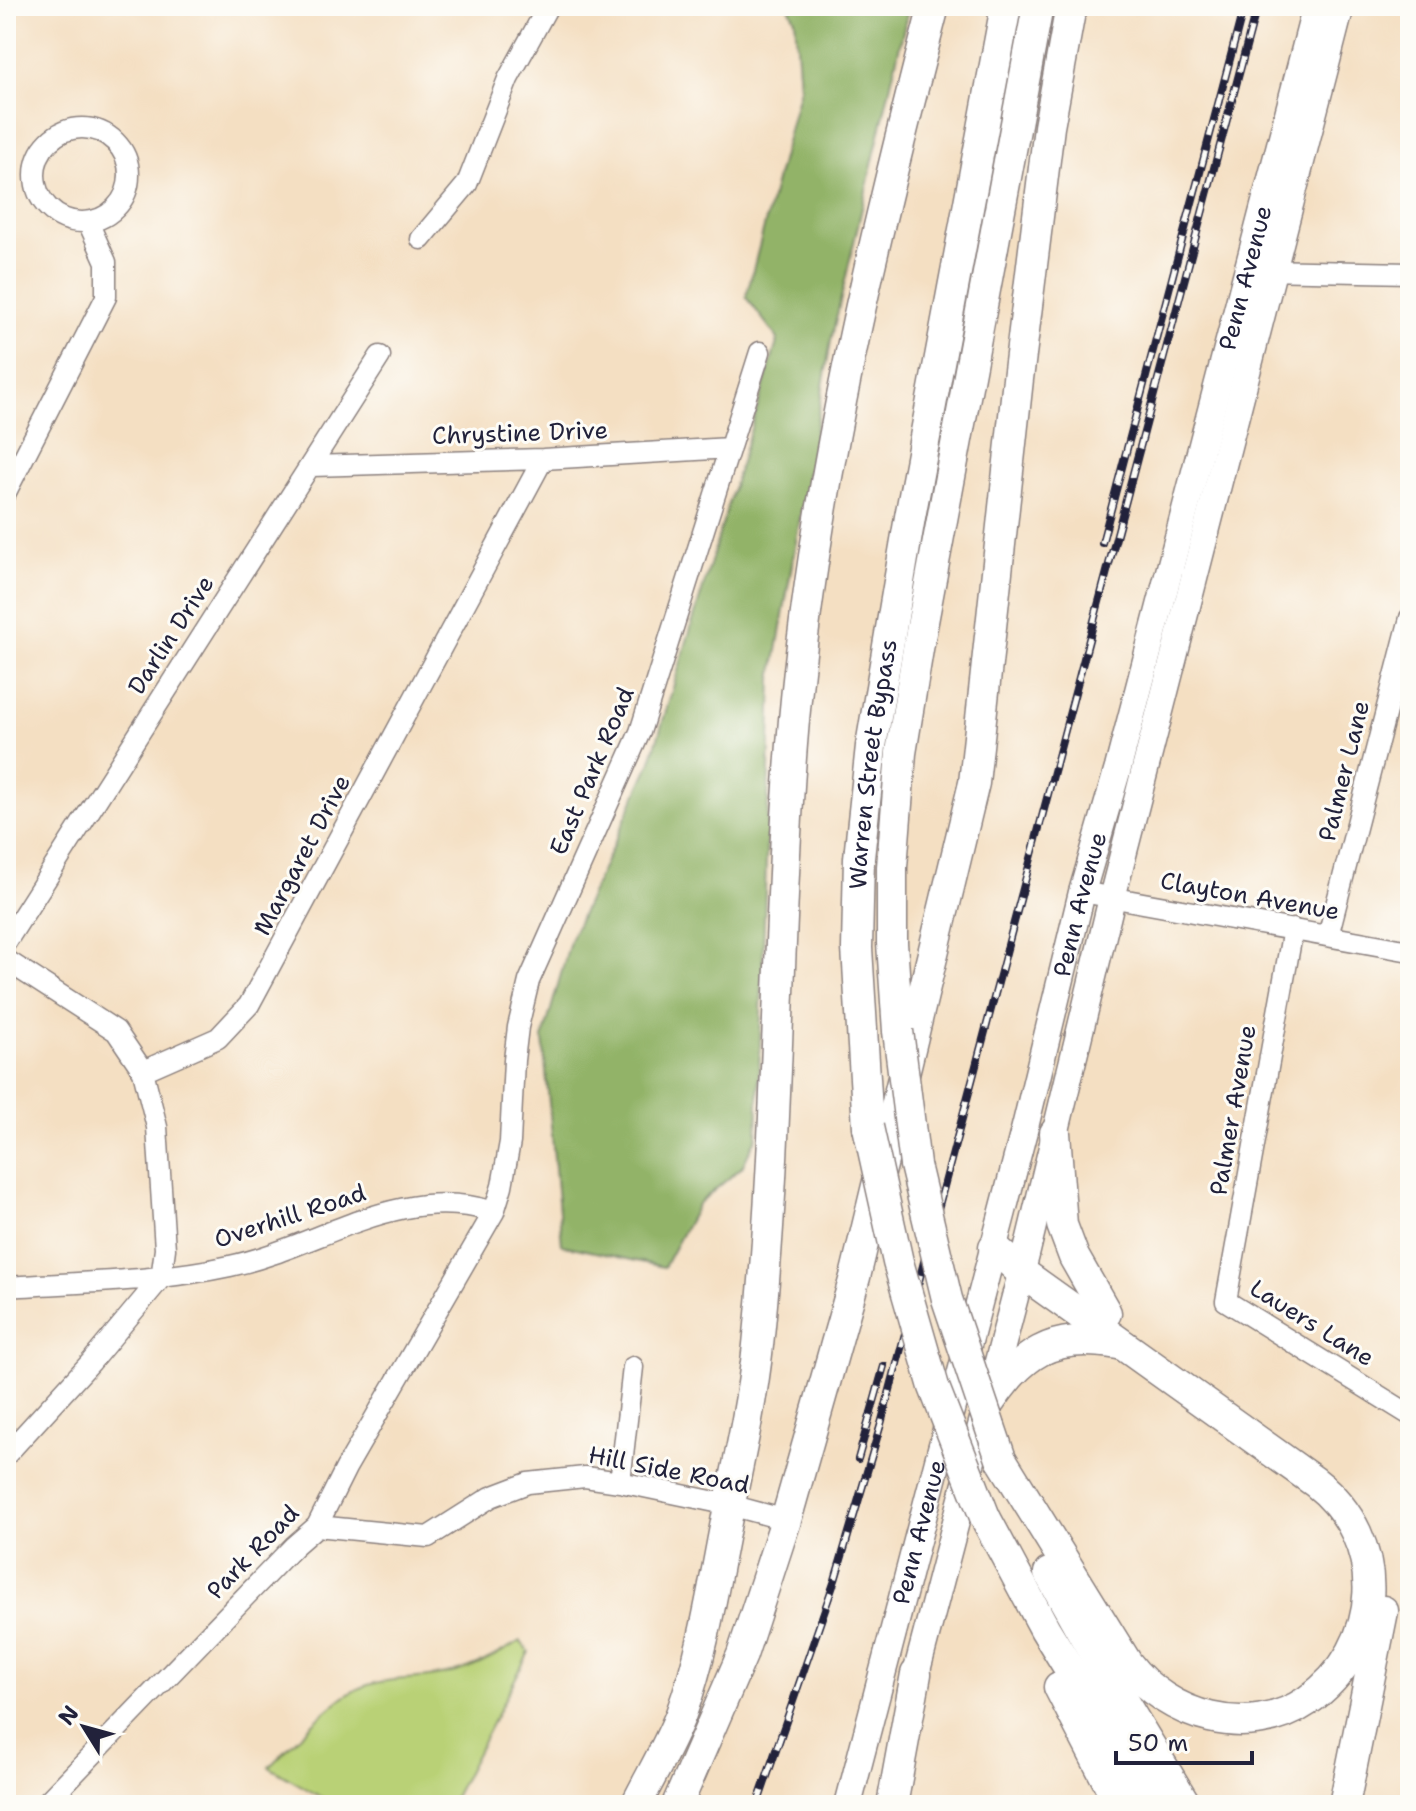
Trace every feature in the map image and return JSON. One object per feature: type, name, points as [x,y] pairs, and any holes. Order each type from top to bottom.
[{"type":"highway","points":[[636,1805],[679,1718],[699,1658],[744,1443],[758,1348],[764,1278],[791,762],[804,623],[835,431],[896,151],[934,6]]},
{"type":"highway","name":"Warren Street Bypass","points":[[985,1517],[934,1387],[898,1262],[868,1127],[857,948],[859,858],[871,746],[910,517],[1006,6]]},
{"type":"highway","name":"Warren Street Bypass","points":[[1001,1459],[947,1299],[915,1165],[898,1031],[892,943],[892,882],[901,753],[924,612],[1038,6]]},
{"type":"highway","points":[[677,1805],[742,1655],[786,1520],[855,1277],[974,783],[1043,175],[1071,6]]},
{"type":"highway","points":[[1055,1133],[1062,1225],[1074,1257],[1106,1313]]},
{"type":"highway","points":[[994,1247],[1106,1313],[1325,1469],[1341,1482],[1366,1512],[1382,1556],[1385,1596],[1344,1805]]},
{"type":"highway","points":[[1001,1459],[1127,1663],[1145,1685],[1168,1701],[1207,1717],[1249,1720],[1292,1709],[1326,1685],[1354,1646],[1367,1606],[1367,1559],[1352,1521],[1322,1488],[1123,1345],[1023,1263]]},
{"type":"highway","points":[[985,1409],[1015,1369],[1049,1346],[1069,1340],[1091,1339],[1123,1345]]},
{"type":"highway","points":[[1001,1459],[1046,1567],[1099,1662],[1186,1805]]},
{"type":"highway","points":[[985,1517],[1028,1622],[1120,1805]]},
{"type":"highway","points":[[985,1517],[1045,1629],[1153,1805]]},
{"type":"highway","points":[[892,1805],[916,1674]]},
{"type":"main road","name":"Penn Avenue","points":[[883,1805],[1023,1263],[1112,898],[1261,270],[1316,6]]},
{"type":"main road","name":"Penn Avenue","points":[[848,1805],[1030,1108],[1082,892],[1261,270],[1341,6]]},
{"type":"street","points":[[421,239],[467,184],[508,79],[548,6]]},
{"type":"street","points":[[72,129],[96,130],[107,134],[126,156],[129,172],[126,193],[117,207],[104,217],[88,222],[76,222],[53,212],[42,200],[37,188],[35,171],[38,157],[47,143],[72,129]]},
{"type":"street","points":[[6,492],[106,297],[106,262],[88,222]]},
{"type":"street","points":[[1261,270],[1410,273]]},
{"type":"street","name":"East Park Road","points":[[494,1212],[510,1142],[514,1060],[529,981],[640,732],[760,352]]},
{"type":"street","name":"Darlin Drive","points":[[6,942],[380,356]]},
{"type":"street","name":"Chrystine Drive","points":[[312,466],[543,459],[730,448]]},
{"type":"street","name":"Margaret Drive","points":[[143,1071],[218,1038],[249,1005],[543,459]]},
{"type":"street","name":"Palmer Lane","points":[[1328,936],[1410,618]]},
{"type":"street","name":"Clayton Avenue","points":[[1082,892],[1410,951]]},
{"type":"street","name":"Palmer Avenue","points":[[1226,1301],[1293,929]]},
{"type":"street","points":[[6,960],[116,1031],[143,1071],[157,1127],[165,1249],[161,1278],[91,1362],[6,1455]]},
{"type":"street","name":"Overhill Road","points":[[6,1287],[161,1278],[233,1266],[372,1216],[418,1204],[473,1205],[494,1212]]},
{"type":"street","name":"Park Road","points":[[44,1805],[294,1546],[317,1526],[346,1468],[494,1212]]},
{"type":"street","name":"Lauers Lane","points":[[1226,1301],[1410,1415]]},
{"type":"street","points":[[620,1482],[633,1367]]},
{"type":"street","name":"Hill Side Road","points":[[317,1526],[428,1537],[491,1497],[528,1483],[585,1477],[730,1505],[786,1520]]},
{"type":"green space","points":[[788,6],[909,6],[831,341],[772,679],[757,1136],[742,1167],[698,1204],[664,1267],[562,1245],[543,1038],[571,938],[650,764],[778,339],[746,297],[800,88],[795,19]]},
{"type":"green space","points":[[520,1641],[529,1652],[450,1805],[335,1805],[269,1767],[350,1693],[380,1682],[458,1671]]},
{"type":"railway","points":[[1102,543],[1244,6]]},
{"type":"railway","points":[[757,1805],[835,1580],[881,1424],[1257,6]]},
{"type":"railway","points":[[858,1459],[884,1366]]}]
